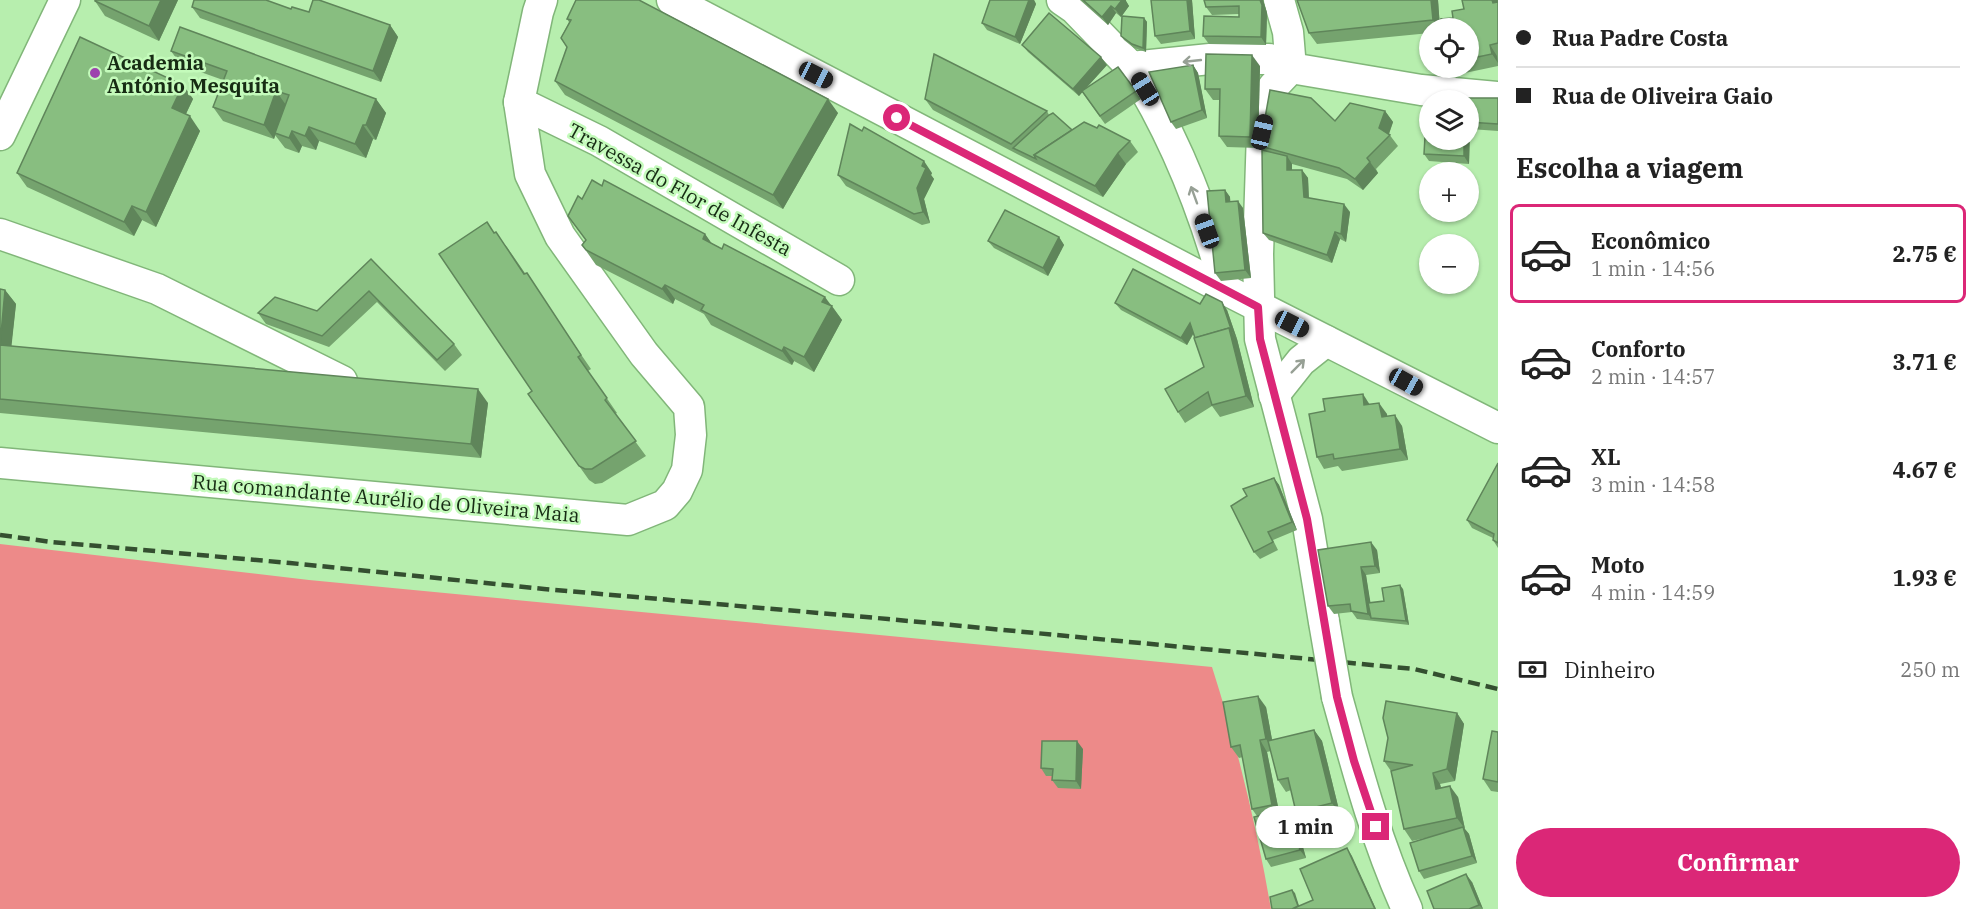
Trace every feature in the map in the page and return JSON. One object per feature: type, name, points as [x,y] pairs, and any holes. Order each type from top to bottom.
[{"type":"street","points":[[0,135],[65,0]]},
{"type":"street","points":[[519,102],[542,0]]},
{"type":"street","points":[[672,0],[1258,307],[1498,428]]},
{"type":"street","points":[[1062,0],[1075,9],[1131,67],[1145,89],[1187,174],[1226,290]]},
{"type":"street","points":[[1279,0],[1288,32],[1291,68],[1273,87],[1262,132],[1258,254],[1260,339],[1307,519],[1337,697],[1354,761],[1390,871],[1407,909]]},
{"type":"street","points":[[1131,67],[1210,59],[1269,59],[1291,68],[1421,90],[1498,98]]},
{"type":"street","name":"Travessa do Flor de Infesta","points":[[519,102],[599,141],[839,280]]},
{"type":"street","name":"Rua comandante Aurélio de Oliveira Maia","points":[[0,463],[628,520],[665,505],[677,491],[687,470],[691,435],[689,407],[644,354],[560,236],[530,174],[519,102]]},
{"type":"street","points":[[0,234],[157,289],[342,381]]},
{"type":"street","points":[[1274,395],[1301,361],[1326,341]]},
{"type":"shaded area","points":[[0,544],[309,580],[1212,667],[1246,787],[1271,909],[0,909]]},
{"type":"building","points":[[95,0],[161,0],[149,26]]},
{"type":"building","points":[[194,0],[266,0],[291,9],[292,7],[309,12],[313,0],[319,0],[390,25],[373,71],[192,7]]},
{"type":"building","points":[[576,0],[639,0],[828,99],[773,195],[555,81],[567,47],[561,38],[571,20],[567,19]]},
{"type":"building","points":[[990,0],[1029,0],[1015,37],[982,23]]},
{"type":"building","points":[[1083,0],[1122,0],[1115,9],[1111,6],[1102,17]]},
{"type":"building","points":[[1151,0],[1187,0],[1190,31],[1155,36]]},
{"type":"building","points":[[1204,0],[1260,0],[1262,5],[1261,37],[1203,36],[1204,16],[1239,17],[1239,6],[1206,7]]},
{"type":"building","points":[[1297,0],[1431,0],[1433,18],[1309,33]]},
{"type":"building","points":[[1462,0],[1498,2],[1498,43],[1490,45],[1492,54],[1479,57],[1479,18],[1453,18],[1452,11],[1464,9]]},
{"type":"building","points":[[1049,13],[1101,57],[1073,89],[1022,45]]},
{"type":"building","points":[[1122,16],[1144,18],[1143,48],[1121,36]]},
{"type":"building","points":[[180,27],[376,99],[366,125],[363,125],[355,144],[309,127],[305,136],[292,131],[289,138],[275,133],[289,95],[276,91],[264,125],[213,107],[227,71],[171,51]]},
{"type":"building","points":[[80,37],[183,85],[172,108],[190,116],[146,212],[132,206],[124,222],[17,173]]},
{"type":"building","points":[[934,54],[1047,111],[1011,144],[925,99]]},
{"type":"building","points":[[1206,54],[1252,55],[1250,137],[1219,136],[1220,89],[1205,89]]},
{"type":"building","points":[[1193,65],[1202,110],[1171,122],[1149,72]]},
{"type":"building","points":[[1118,67],[1136,91],[1100,116],[1082,91]]},
{"type":"building","points":[[1270,90],[1311,98],[1335,121],[1350,103],[1385,111],[1379,128],[1390,135],[1367,158],[1370,162],[1355,179],[1339,168],[1260,146]]},
{"type":"building","points":[[1479,98],[1498,98],[1498,124],[1479,123]]},
{"type":"building","points":[[1053,113],[1072,130],[1034,155],[1036,159],[1013,148],[1049,115]]},
{"type":"building","points":[[1084,122],[1097,128],[1099,125],[1130,141],[1118,153],[1095,186],[1034,155]]},
{"type":"building","points":[[850,124],[862,131],[864,127],[924,161],[922,166],[926,168],[917,188],[923,212],[914,214],[838,175]]},
{"type":"building","points":[[1262,150],[1287,156],[1287,170],[1302,170],[1304,197],[1344,204],[1341,234],[1335,232],[1327,255],[1263,233]]},
{"type":"building","points":[[1424,150],[1464,150],[1464,156],[1424,154]]},
{"type":"building","points":[[592,180],[602,186],[604,180],[705,234],[703,239],[722,249],[724,244],[825,297],[822,302],[832,306],[804,357],[784,347],[782,351],[701,310],[704,305],[665,285],[662,289],[586,250],[582,245],[586,240],[568,216],[578,196],[582,199]]},
{"type":"building","points":[[1225,190],[1226,202],[1238,201],[1245,270],[1215,273],[1207,191]]},
{"type":"building","points":[[1005,210],[1059,237],[1043,268],[988,241]]},
{"type":"building","points":[[487,222],[524,274],[527,273],[581,355],[578,357],[607,398],[605,400],[636,441],[592,469],[579,466],[528,394],[532,391],[439,254]]},
{"type":"building","points":[[371,259],[454,344],[437,360],[369,291],[322,336],[258,313],[275,297],[317,311]]},
{"type":"building","points":[[1133,269],[1200,304],[1206,294],[1222,302],[1232,332],[1229,328],[1195,338],[1190,323],[1181,338],[1115,303]]},
{"type":"building","points":[[0,289],[5,290],[0,345]]},
{"type":"building","points":[[1229,328],[1246,396],[1212,405],[1208,392],[1178,412],[1165,389],[1204,367],[1194,338]]},
{"type":"building","points":[[0,345],[478,389],[471,444],[0,399]]},
{"type":"building","points":[[1363,394],[1364,405],[1379,403],[1382,417],[1395,415],[1400,449],[1334,459],[1333,454],[1317,457],[1309,414],[1325,411],[1323,399]]},
{"type":"building","points":[[1498,463],[1498,543],[1493,540],[1494,534],[1467,520]]},
{"type":"building","points":[[1274,478],[1292,522],[1268,532],[1273,542],[1254,552],[1231,506],[1247,496],[1243,489]]},
{"type":"building","points":[[1371,542],[1375,566],[1361,567],[1368,614],[1351,611],[1350,604],[1328,606],[1318,550]]},
{"type":"building","points":[[1400,585],[1406,621],[1371,618],[1368,603],[1384,601],[1382,588]]},
{"type":"building","points":[[1258,696],[1266,739],[1260,740],[1272,805],[1252,809],[1240,745],[1231,747],[1223,702]]},
{"type":"building","points":[[1386,701],[1457,713],[1447,769],[1433,773],[1436,789],[1450,786],[1457,818],[1404,829],[1391,771],[1413,765],[1384,761],[1388,738],[1383,718]]},
{"type":"building","points":[[1314,730],[1332,803],[1296,812],[1288,778],[1278,780],[1268,741]]},
{"type":"building","points":[[1492,731],[1498,732],[1498,782],[1483,779]]},
{"type":"building","points":[[1042,741],[1077,741],[1076,781],[1052,780],[1053,769],[1041,768]]},
{"type":"building","points":[[1289,808],[1300,850],[1266,859],[1254,817]]},
{"type":"building","points":[[1463,827],[1472,856],[1419,871],[1410,843]]},
{"type":"building","points":[[1347,848],[1375,909],[1292,909],[1313,900],[1300,869]]},
{"type":"building","points":[[1466,874],[1479,905],[1469,909],[1434,909],[1427,891]]},
{"type":"building","points":[[1292,890],[1298,906],[1292,909],[1272,909],[1270,897]]},
{"type":"railway","points":[[0,535],[52,542],[544,589],[1414,669],[1498,689]]},
{"type":"place","name":"Academia António Mesquita","points":[[95,73]]},
{"type":"route","points":[[897,118],[1258,307],[1260,339],[1307,519],[1337,697],[1354,761],[1376,827]]}]
